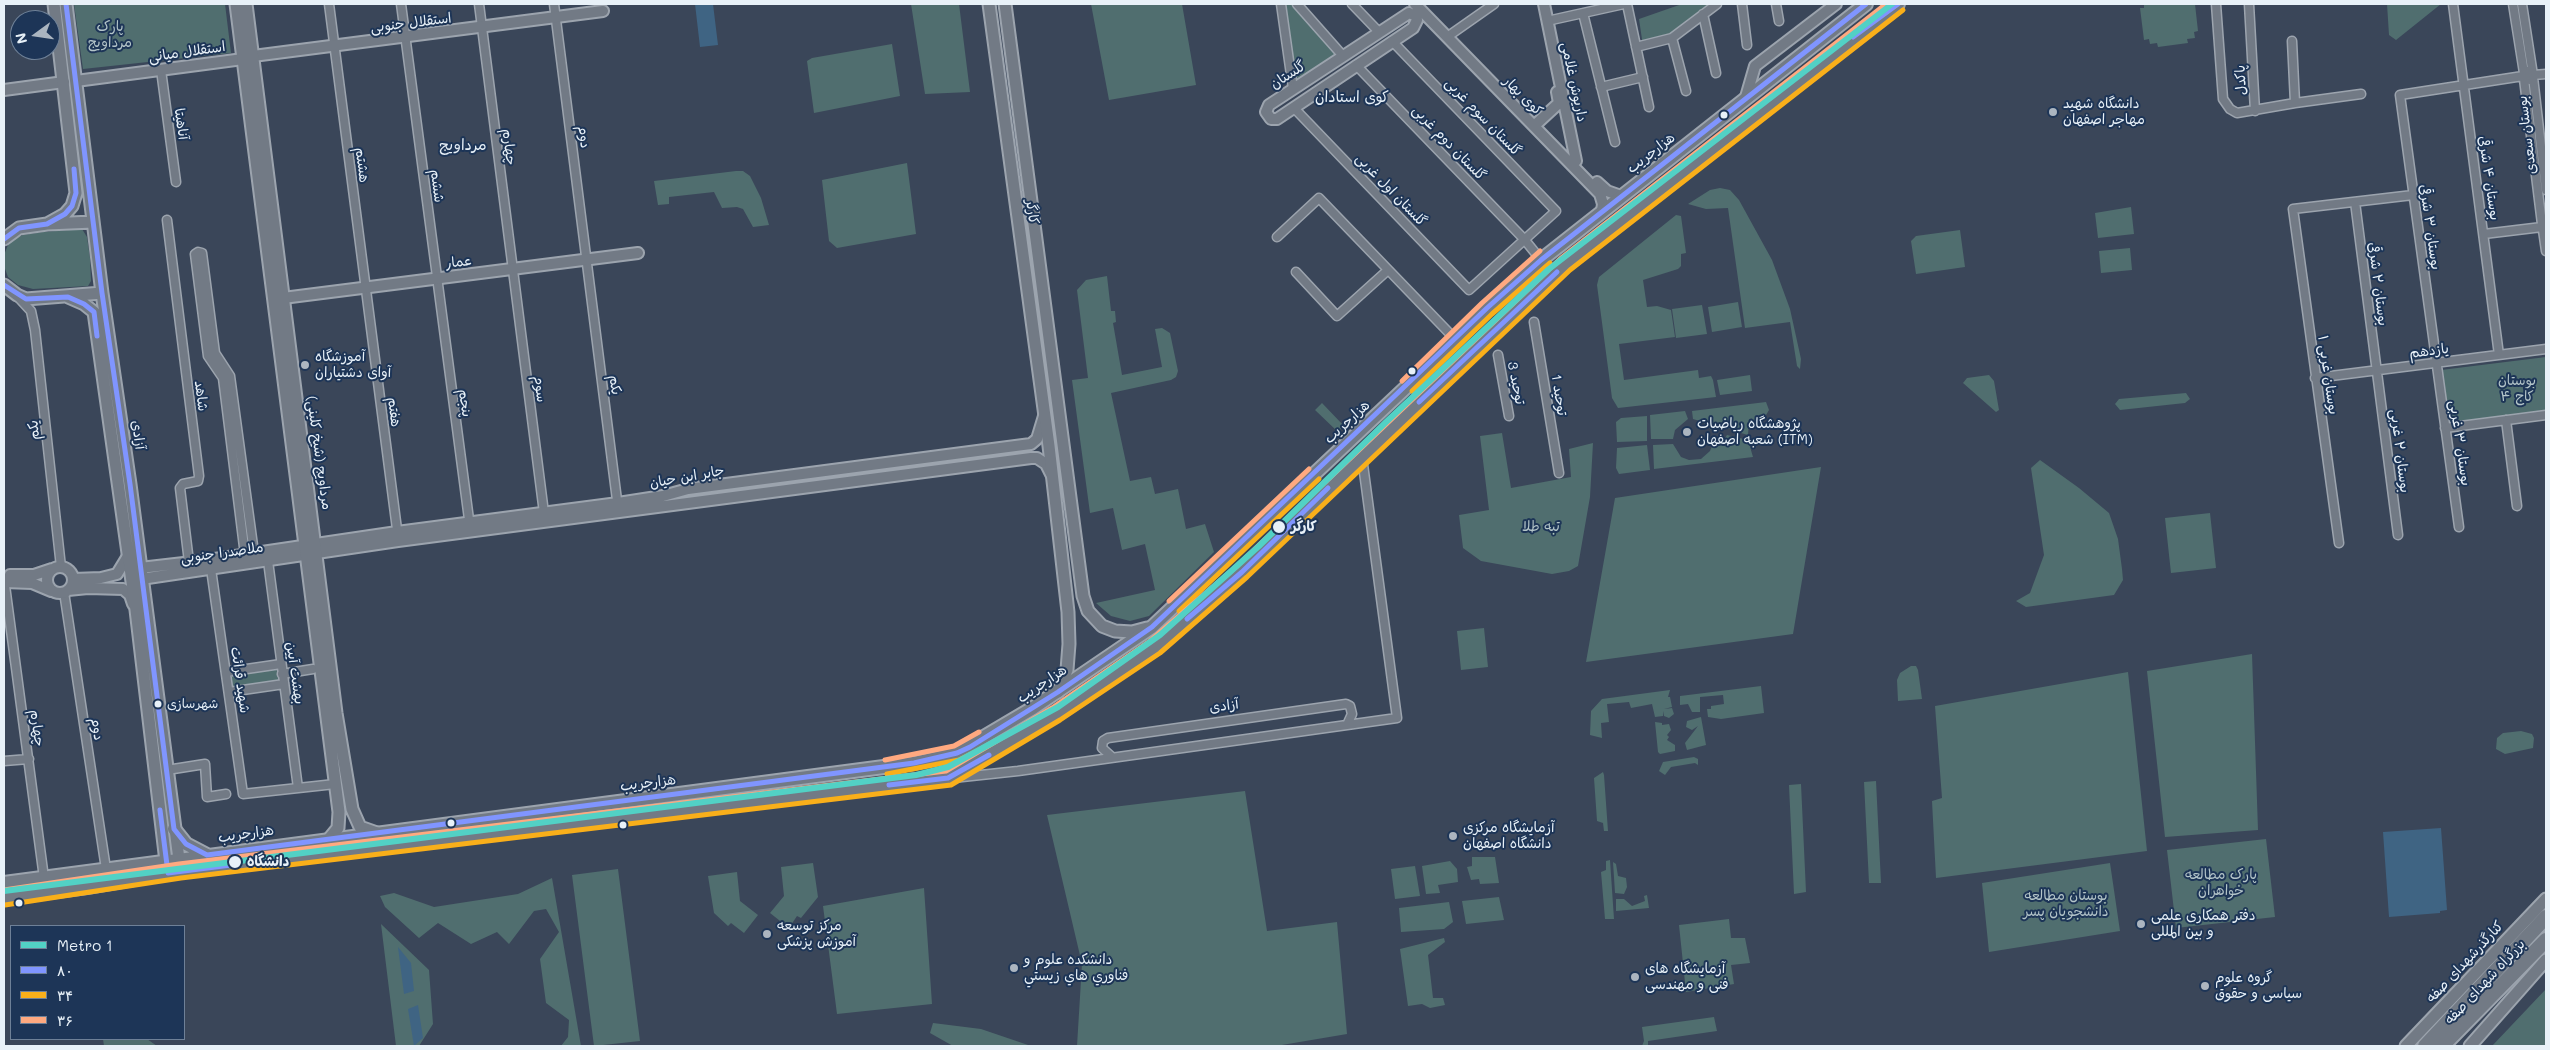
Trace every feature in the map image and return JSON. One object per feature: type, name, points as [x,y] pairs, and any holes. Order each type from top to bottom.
[{"type":"highway","name":"بزرگراه شهدای صفه","points":[[2425,1046],[2546,917]]},
{"type":"highway","name":"بزرگراه شهدای صفه","points":[[2442,1046],[2546,940]]},
{"type":"main road","points":[[47,224],[66,214],[72,206],[76,193],[54,4]]},
{"type":"main road","name":"آزادی","points":[[66,4],[124,484],[128,556],[149,682],[167,770],[174,829],[173,866]]},
{"type":"main road","name":"مرداویج (شیخ کلینی)","points":[[236,4],[248,57],[283,298],[311,549]]},
{"type":"main road","name":"مرداویج (شیخ کلینی)","points":[[246,4],[248,57],[331,714],[335,784],[339,812],[338,828],[329,839]]},
{"type":"main road","name":"کارگر","points":[[989,4],[1058,530],[1069,644],[1067,670],[1058,692]]},
{"type":"main road","name":"کارگر","points":[[1005,4],[1083,596],[1088,611],[1094,619],[1115,631],[1132,632],[1152,627]]},
{"type":"main road","points":[[1868,4],[1874,14],[1880,17]]},
{"type":"main road","name":"هزارجریب","points":[[4,883],[106,869],[173,866],[207,855],[914,763],[957,753],[970,747],[1058,692],[1152,627],[1454,339],[1541,260],[1746,97],[1868,4]]},
{"type":"main road","points":[[4,898],[87,887],[173,866],[948,778],[1056,714],[1155,647],[1242,572],[1362,455],[1565,264],[1898,4]]},
{"type":"main road","points":[[1850,16],[1858,20],[1860,32]]},
{"type":"main road","points":[[4,239],[19,228],[47,224],[93,222]]},
{"type":"main road","points":[[1025,273],[1031,284],[1036,316],[1040,318],[1046,312]]},
{"type":"main road","points":[[4,287],[17,296],[31,299],[102,293]]},
{"type":"main road","name":"آزادی","points":[[68,297],[84,304],[94,312],[141,573],[149,682],[173,866]]},
{"type":"main road","points":[[1500,297],[1513,313]]},
{"type":"main road","points":[[1035,346],[1037,339],[1044,340],[1052,386],[1057,402]]},
{"type":"main road","points":[[1058,530],[1074,528]]},
{"type":"main road","name":"مرداویج (شیخ کلینی)","points":[[331,714],[352,809],[360,826],[377,833]]},
{"type":"main road","points":[[174,829],[186,844],[207,855]]},
{"type":"main road","name":"کنارگذرشهدای صفه","points":[[2406,1046],[2546,899]]},
{"type":"main road","points":[[2406,1046],[2546,912]]},
{"type":"main road","points":[[2470,1046],[2546,960]]},
{"type":"street","points":[[329,4],[334,46]]},
{"type":"street","points":[[401,4],[405,38]]},
{"type":"street","points":[[479,4],[482,27]]},
{"type":"street","points":[[554,4],[556,18]]},
{"type":"street","points":[[1281,4],[1293,89]]},
{"type":"street","points":[[1297,4],[1343,56]]},
{"type":"street","points":[[1352,4],[1379,32]]},
{"type":"street","name":"کوی بهار","points":[[1415,4],[1449,35]]},
{"type":"street","name":"کوی بهار","points":[[1421,4],[1574,163],[1600,194],[1603,204],[1602,211]]},
{"type":"street","points":[[1449,35],[1494,4]]},
{"type":"street","name":"داریوش غلامی","points":[[1537,4],[1561,99],[1537,124]]},
{"type":"street","name":"داریوش غلامی","points":[[1544,4],[1574,163]]},
{"type":"street","points":[[1547,21],[1586,9],[1625,4],[1649,107]]},
{"type":"street","points":[[1636,47],[1672,38],[1717,4]]},
{"type":"street","points":[[1742,4],[1747,45]]},
{"type":"street","points":[[1776,4],[1779,21]]},
{"type":"street","points":[[1746,97],[1755,66],[1836,4]]},
{"type":"street","name":"پاکدل","points":[[2216,4],[2223,99],[2230,109],[2237,113],[2255,111],[2250,4]]},
{"type":"street","name":"بوستان ۴ شرقی","points":[[2453,4],[2499,355]]},
{"type":"street","name":"بوستان سعدی","points":[[2513,4],[2528,76],[2546,190]]},
{"type":"street","name":"بوستان سعدی","points":[[2522,4],[2546,251]]},
{"type":"street","points":[[1586,9],[1601,87],[1615,142]]},
{"type":"street","name":"استقلال جنوبی","points":[[248,57],[603,11]]},
{"type":"street","name":"گلستان","points":[[1409,13],[1416,16],[1417,20],[1413,28],[1277,119],[1270,119],[1266,112],[1269,104],[1343,56],[1409,13]]},
{"type":"street","points":[[1703,14],[1716,73]]},
{"type":"street","name":"دوم","points":[[556,18],[587,260]]},
{"type":"street","name":"چهارم","points":[[482,27],[512,269]]},
{"type":"street","name":"ششم","points":[[405,38],[436,279]]},
{"type":"street","points":[[1672,38],[1686,91]]},
{"type":"street","name":"گلستان سوم غربی","points":[[1392,41],[1556,211],[1524,239]]},
{"type":"street","points":[[2292,41],[2295,103]]},
{"type":"street","name":"هشتم","points":[[334,46],[365,287]]},
{"type":"street","name":"استقلال میانی","points":[[76,81],[248,57]]},
{"type":"street","name":"گلستان دوم غربی","points":[[1356,65],[1524,239]]},
{"type":"street","name":"آناهیتا","points":[[161,70],[176,182]]},
{"type":"street","points":[[2464,86],[2546,74]]},
{"type":"street","points":[[1601,87],[1642,77]]},
{"type":"street","points":[[4,90],[64,82]]},
{"type":"street","name":"بوستان ۳ شرقی","points":[[2436,363],[2400,94],[2464,86]]},
{"type":"street","points":[[2255,111],[2295,103],[2361,94]]},
{"type":"street","name":"گلستان اول غربی","points":[[1294,108],[1469,290],[1524,239]]},
{"type":"street","name":"کوی بهار","points":[[1574,163],[1603,188],[1621,196]]},
{"type":"street","points":[[2355,202],[2413,194]]},
{"type":"street","points":[[1277,237],[1319,198],[1454,339]]},
{"type":"street","name":"بوستان غربی ۱","points":[[2338,543],[2293,209],[2355,202]]},
{"type":"street","name":"بوستان ۲ شرقی","points":[[2355,202],[2376,370]]},
{"type":"street","name":"شاهد","points":[[167,220],[198,476],[198,481],[183,484],[180,488],[189,562]]},
{"type":"street","points":[[2484,234],[2544,227]]},
{"type":"street","points":[[1524,239],[1541,260]]},
{"type":"street","points":[[198,252],[202,253],[215,353],[230,376],[250,554],[223,378],[208,356],[195,254],[198,252]]},
{"type":"street","name":"عمار","points":[[283,298],[638,253]]},
{"type":"street","name":"یکم","points":[[587,260],[618,508]]},
{"type":"street","name":"سوم","points":[[512,269],[544,513]]},
{"type":"street","points":[[1296,272],[1337,316],[1388,270]]},
{"type":"street","name":"پنجم","points":[[436,279],[470,527]]},
{"type":"street","name":"هفتم","points":[[365,287],[398,536]]},
{"type":"street","name":"یکم","points":[[17,296],[31,311],[36,330],[57,568]]},
{"type":"street","name":"توحید 1","points":[[1534,322],[1559,473]]},
{"type":"street","name":"یازدهم","points":[[2315,378],[2546,349]]},
{"type":"street","name":"توحید 3","points":[[1498,355],[1509,416]]},
{"type":"street","name":"بوستان ۳ غربی","points":[[2436,363],[2459,527]]},
{"type":"street","name":"بوستان ۲ غربی","points":[[2376,370],[2398,535]]},
{"type":"street","points":[[1023,446],[1037,439],[1044,415]]},
{"type":"street","points":[[2445,428],[2546,415]]},
{"type":"street","points":[[2506,420],[2517,506]]},
{"type":"street","points":[[1023,446],[1030,450],[1027,458],[1041,460],[1046,464],[1052,476]]},
{"type":"street","name":"جابر ابن حیان","points":[[470,527],[544,513],[618,508],[688,489],[1023,446]]},
{"type":"street","points":[[948,778],[1018,771],[1396,718],[1362,455]]},
{"type":"street","name":"جابر ابن حیان","points":[[311,549],[618,508],[852,482],[1027,458]]},
{"type":"street","points":[[851,468],[852,482]]},
{"type":"street","name":"ملاصدرا جنوبی","points":[[141,573],[189,562],[311,549]]},
{"type":"street","name":"ملاصدرا جنوبی","points":[[141,573],[211,569],[268,561],[311,549]]},
{"type":"street","points":[[62,592],[73,579],[101,578],[118,574],[128,556]]},
{"type":"street","name":"بهشت آیین","points":[[268,561],[298,788]]},
{"type":"street","points":[[57,568],[46,579],[48,586],[62,592]]},
{"type":"street","points":[[4,576],[34,575],[57,568],[68,570],[73,579]]},
{"type":"street","name":"شهید قرائت","points":[[211,569],[243,794],[298,788]]},
{"type":"street","name":"چهارم","points":[[4,576],[44,878]]},
{"type":"street","points":[[4,582],[32,583],[62,592],[88,588],[123,589],[130,595],[136,610]]},
{"type":"street","name":"دوم","points":[[62,592],[106,869]]},
{"type":"street","points":[[226,672],[281,664]]},
{"type":"street","points":[[282,674],[313,669]]},
{"type":"street","points":[[229,692],[284,684]]},
{"type":"street","name":"آزادی","points":[[1112,757],[1102,748],[1103,741],[1108,738],[1346,704],[1350,706],[1352,714],[1347,725]]},
{"type":"street","points":[[4,761],[28,759]]},
{"type":"street","points":[[167,770],[205,764],[207,797],[226,794]]},
{"type":"street","points":[[298,788],[335,784]]},
{"type":"green space","name":"پارک مرداویج","points":[[74,4],[225,4],[231,53],[83,69]]},
{"type":"green space","points":[[911,4],[959,4],[970,92],[925,94]]},
{"type":"green space","points":[[1091,4],[1182,4],[1196,85],[1109,100]]},
{"type":"green space","points":[[1281,4],[1297,4],[1343,56],[1293,89]]},
{"type":"green space","points":[[1682,4],[1713,4],[1665,41],[1643,46],[1639,19]]},
{"type":"green space","points":[[2144,4],[2195,4],[2198,31],[2194,32],[2195,38],[2187,39],[2188,43],[2158,47],[2157,43],[2150,44],[2149,39],[2144,40],[2140,8],[2144,8]]},
{"type":"green space","points":[[2387,4],[2441,4],[2396,40],[2389,35]]},
{"type":"green space","points":[[892,44],[900,96],[814,113],[807,61],[812,58]]},
{"type":"green space","points":[[907,163],[916,234],[837,248],[829,241],[822,180]]},
{"type":"green space","points":[[743,171],[750,176],[761,198],[769,225],[753,227],[743,209],[737,207],[722,208],[714,192],[669,197],[669,204],[658,205],[654,181]]},
{"type":"green space","points":[[1720,188],[1730,190],[1739,200],[1772,260],[1790,309],[1801,359],[1800,369],[1797,366],[1790,322],[1745,328],[1728,208],[1706,209],[1688,204],[1710,190]]},
{"type":"green space","points":[[2131,207],[2134,234],[2098,238],[2095,213]]},
{"type":"green space","points":[[1676,215],[1681,216],[1686,253],[1681,254],[1681,266],[1678,269],[1643,280],[1647,307],[1657,306],[1671,310],[1675,337],[1619,344],[1624,380],[1698,370],[1699,378],[1711,376],[1716,397],[1618,408],[1612,398],[1597,285],[1599,277]]},
{"type":"green space","points":[[82,229],[87,237],[90,258],[91,281],[88,286],[33,289],[18,285],[8,277],[4,266],[4,255],[8,245],[14,239],[23,235],[43,232]]},
{"type":"green space","points":[[1960,230],[1965,267],[1916,274],[1911,241],[1916,236]]},
{"type":"green space","points":[[2130,248],[2132,270],[2101,273],[2099,251]]},
{"type":"green space","points":[[1107,276],[1111,311],[1115,311],[1116,322],[1113,323],[1122,375],[1162,367],[1155,329],[1162,328],[1170,333],[1178,371],[1176,377],[1171,380],[1111,393],[1130,481],[1151,477],[1155,494],[1178,489],[1186,529],[1205,524],[1214,552],[1149,616],[1130,621],[1111,616],[1096,603],[1155,590],[1145,544],[1122,550],[1113,508],[1090,513],[1072,380],[1088,378],[1077,290],[1086,280]]},
{"type":"green space","points":[[1738,302],[1742,327],[1712,332],[1708,307]]},
{"type":"green space","points":[[1702,305],[1707,334],[1676,338],[1672,309]]},
{"type":"green space","name":"بوستان کاج ۴","points":[[2546,357],[2546,413],[2451,425],[2448,423],[2441,370]]},
{"type":"green space","points":[[1750,375],[1752,391],[1720,395],[1717,380]]},
{"type":"green space","points":[[1989,375],[1994,381],[1999,410],[1996,412],[1963,383],[1967,378]]},
{"type":"green space","points":[[2186,393],[2190,399],[2185,403],[2120,410],[2115,404],[2119,399]]},
{"type":"green space","points":[[1766,402],[1769,410],[1766,415],[1759,416],[1759,422],[1749,422],[1748,435],[1741,433],[1738,428],[1711,430],[1703,422],[1693,419],[1692,411]]},
{"type":"green space","points":[[1322,403],[1344,426],[1338,432],[1315,410]]},
{"type":"green space","points":[[1685,411],[1688,419],[1675,430],[1673,439],[1651,439],[1650,415]]},
{"type":"green space","points":[[1647,416],[1647,441],[1617,442],[1616,422],[1621,418]]},
{"type":"green space","name":"تبه طلا","points":[[1502,433],[1511,488],[1571,477],[1569,449],[1593,443],[1590,497],[1578,566],[1569,571],[1552,574],[1481,561],[1463,548],[1459,515],[1489,510],[1480,436]]},
{"type":"green space","points":[[1727,435],[1748,440],[1753,457],[1654,469],[1653,445],[1673,444],[1681,457],[1689,460],[1701,459],[1710,451],[1715,439],[1725,438]]},
{"type":"green space","points":[[1647,445],[1650,470],[1619,474],[1616,468],[1617,448]]},
{"type":"green space","points":[[2040,460],[2079,488],[2109,513],[2118,539],[2123,580],[2114,595],[2026,607],[2016,601],[2030,593],[2044,555],[2031,468]]},
{"type":"green space","points":[[1821,467],[1793,634],[1586,662],[1615,498]]},
{"type":"green space","points":[[2210,513],[2216,568],[2171,573],[2165,518]]},
{"type":"green space","points":[[1484,628],[1488,667],[1461,670],[1457,631]]},
{"type":"green space","points":[[2252,654],[2258,830],[2165,837],[2147,671]]},
{"type":"green space","points":[[281,664],[284,684],[229,692],[226,672]]},
{"type":"green space","points":[[1911,666],[1916,666],[1918,670],[1922,699],[1898,701],[1897,680],[1900,673]]},
{"type":"green space","points":[[2128,672],[2147,851],[1936,878],[1932,801],[1942,798],[1935,706]]},
{"type":"green space","points":[[1761,686],[1764,713],[1721,719],[1708,717],[1707,709],[1711,709],[1711,706],[1724,704],[1723,695],[1700,697],[1700,712],[1692,712],[1688,704],[1680,705],[1680,696]]},
{"type":"green space","points":[[1670,690],[1668,697],[1670,697],[1672,707],[1664,709],[1672,708],[1674,714],[1669,718],[1664,716],[1664,711],[1663,716],[1655,717],[1652,704],[1631,708],[1629,702],[1607,704],[1609,722],[1601,723],[1602,738],[1590,735],[1591,711],[1602,699]]},
{"type":"green space","points":[[1701,717],[1706,745],[1687,750],[1685,743],[1698,726],[1692,730],[1686,727],[1687,721]]},
{"type":"green space","points":[[1655,722],[1662,723],[1662,725],[1669,724],[1671,730],[1667,735],[1669,737],[1667,740],[1675,745],[1675,751],[1660,754],[1658,752]]},
{"type":"green space","points":[[2521,731],[2532,734],[2534,738],[2533,748],[2505,754],[2496,749],[2497,738],[2503,733]]},
{"type":"green space","points":[[1694,757],[1698,759],[1698,765],[1695,763],[1671,767],[1665,775],[1659,771],[1663,762]]},
{"type":"green space","points":[[1603,772],[1608,831],[1604,831],[1603,823],[1597,821],[1594,778]]},
{"type":"green space","points":[[1876,781],[1881,883],[1869,883],[1864,782]]},
{"type":"green space","points":[[1801,784],[1806,892],[1794,894],[1789,785]]},
{"type":"green space","points":[[1245,791],[1267,931],[1337,922],[1347,1034],[1276,1046],[1077,1046],[1082,964],[1047,815]]},
{"type":"green space","name":"پارک مطالعه خواهران","points":[[2266,839],[2275,917],[2176,928],[2167,850]]},
{"type":"green space","points":[[1472,857],[1495,857],[1499,883],[1480,884],[1479,879],[1471,880],[1467,867],[1472,866]]},
{"type":"green space","points":[[1610,860],[1614,919],[1605,919],[1601,872],[1606,870],[1606,861]]},
{"type":"green space","points":[[1450,861],[1457,869],[1458,882],[1438,885],[1440,893],[1426,894],[1422,866]]},
{"type":"green space","points":[[1613,862],[1616,864],[1618,876],[1626,878],[1627,887],[1624,894],[1615,893]]},
{"type":"green space","points":[[813,863],[818,897],[801,918],[797,916],[789,928],[770,913],[784,896],[781,867]]},
{"type":"green space","name":"بوستان مطالعه دانشجویان پسر","points":[[2110,863],[2120,931],[1989,952],[1982,883]]},
{"type":"green space","points":[[1415,866],[1420,896],[1395,899],[1391,869]]},
{"type":"green space","points":[[618,869],[640,1041],[594,1046],[572,875]]},
{"type":"green space","points":[[737,872],[740,901],[758,915],[744,933],[731,923],[728,926],[714,913],[708,876]]},
{"type":"green space","points":[[552,878],[581,1046],[561,1046],[568,1037],[569,1020],[546,1003],[540,959],[559,932],[546,909],[534,911],[509,944],[497,932],[471,944],[438,923],[419,938],[385,907],[380,896],[394,893],[434,907],[518,894]]},
{"type":"green space","points":[[924,888],[932,1004],[837,1014],[823,906]]},
{"type":"green space","points":[[1647,895],[1649,908],[1616,911],[1616,899],[1624,899],[1632,906],[1645,901],[1644,896]]},
{"type":"green space","points":[[1499,897],[1504,920],[1466,924],[1462,901]]},
{"type":"green space","points":[[1449,902],[1453,922],[1444,929],[1401,932],[1399,908]]},
{"type":"green space","points":[[1729,919],[1731,938],[1745,938],[1750,963],[1731,965],[1734,984],[1686,992],[1679,925]]},
{"type":"green space","points":[[381,924],[429,970],[433,1024],[419,1046],[396,1046]]},
{"type":"green space","points":[[1444,938],[1445,942],[1428,955],[1433,998],[1443,998],[1445,1005],[1430,1008],[1422,1004],[1408,1006],[1400,949]]},
{"type":"green space","points":[[2546,989],[2546,1046],[2492,1046]]},
{"type":"green space","points":[[1714,1017],[1717,1031],[1648,1041],[1648,1046],[1642,1046],[1644,1041],[1642,1027]]},
{"type":"green space","points":[[933,1023],[981,1029],[1031,1046],[953,1046],[930,1033]]},
{"type":"green space","points":[[103,1040],[148,1040],[157,1046],[104,1046]]},
{"type":"water","points":[[695,4],[713,4],[718,45],[700,47]]},
{"type":"water","points":[[2441,828],[2447,910],[2440,911],[2440,913],[2389,917],[2383,832]]},
{"type":"water","points":[[398,947],[411,963],[414,991],[404,994]]},
{"type":"water","points":[[418,1005],[423,1038],[414,1046],[408,1009]]},
{"type":"metro line","name":"1","points":[[4,891],[916,775],[948,767],[1058,707],[1160,635],[1259,546],[1385,423],[1549,269],[1892,4]]},
{"type":"transit line","name":"۸۰","points":[[66,4],[102,293],[130,484],[174,829],[186,844],[207,855],[914,763],[957,753],[970,747],[1058,692],[1152,627],[1487,308],[1541,260],[1866,4]]},
{"type":"transit line","name":"۳۶","points":[[4,890],[179,864],[946,771],[1052,708],[1150,641],[1237,566],[1560,259],[1886,4]]},
{"type":"transit line","name":"۸۰","points":[[1853,37],[1898,4]]},
{"type":"transit line","name":"۳۴","points":[[5,905],[181,878],[951,785],[1060,720],[1160,653],[1247,577],[1570,270],[1903,10]]},
{"type":"transit line","name":"۸۰","points":[[4,239],[19,228],[47,224],[65,214],[72,206],[76,193],[74,169]]},
{"type":"transit line","name":"۳۶","points":[[1402,381],[1482,303],[1540,251]]},
{"type":"transit line","name":"۳۴","points":[[1412,391],[1492,314],[1550,263]]},
{"type":"transit line","name":"۸۰","points":[[1419,402],[1557,272]]},
{"type":"transit line","name":"۸۰","points":[[4,285],[26,299],[68,297],[84,304],[94,312],[97,336]]},
{"type":"transit line","name":"۳۶","points":[[1169,601],[1309,469]]},
{"type":"transit line","name":"۳۴","points":[[1179,611],[1319,479]]},
{"type":"transit line","name":"۸۰","points":[[1187,619],[1242,572],[1328,488]]},
{"type":"transit line","name":"۳۶","points":[[885,760],[954,746],[979,732]]},
{"type":"transit line","name":"۳۴","points":[[887,774],[959,760],[987,746]]},
{"type":"transit line","name":"۸۰","points":[[889,785],[948,778],[989,755]]},
{"type":"transit line","name":"۸۰","points":[[160,810],[168,873],[231,865]]},
{"type":"place","name":"دانشگاه شهید مهاجر اصفهان","points":[[2053,112]]},
{"type":"place","name":"آموزشگاه آوای دشتیاران","points":[[305,365]]},
{"type":"place","name":"پژوهشگاه رياضيات شعبه اصفهان (ITM)","points":[[1687,432]]},
{"type":"place","name":"کارگر","points":[[1279,527]]},
{"type":"place","name":"شهرسازی","points":[[158,704]]},
{"type":"place","name":"آزمایشگاه مرکزی دانشگاه اصفهان","points":[[1453,836]]},
{"type":"place","name":"دانشگاه","points":[[235,862]]},
{"type":"place","name":"دفتر همکاری علمی و بین المللی","points":[[2141,924]]},
{"type":"place","name":"مرکز توسعه آموزش پزشکی","points":[[767,934]]},
{"type":"place","name":"دانشکده علوم و فناوري هاي زيستي","points":[[1014,968]]},
{"type":"place","name":"آزمایشگاه های فنی و مهندسی","points":[[1635,977]]},
{"type":"place","name":"گروه علوم سیاسی و حقوق","points":[[2205,986]]},
{"type":"district","name":"کوی استادان","points":[[1352,97]]},
{"type":"district","name":"مرداویج","points":[[463,145]]}]
